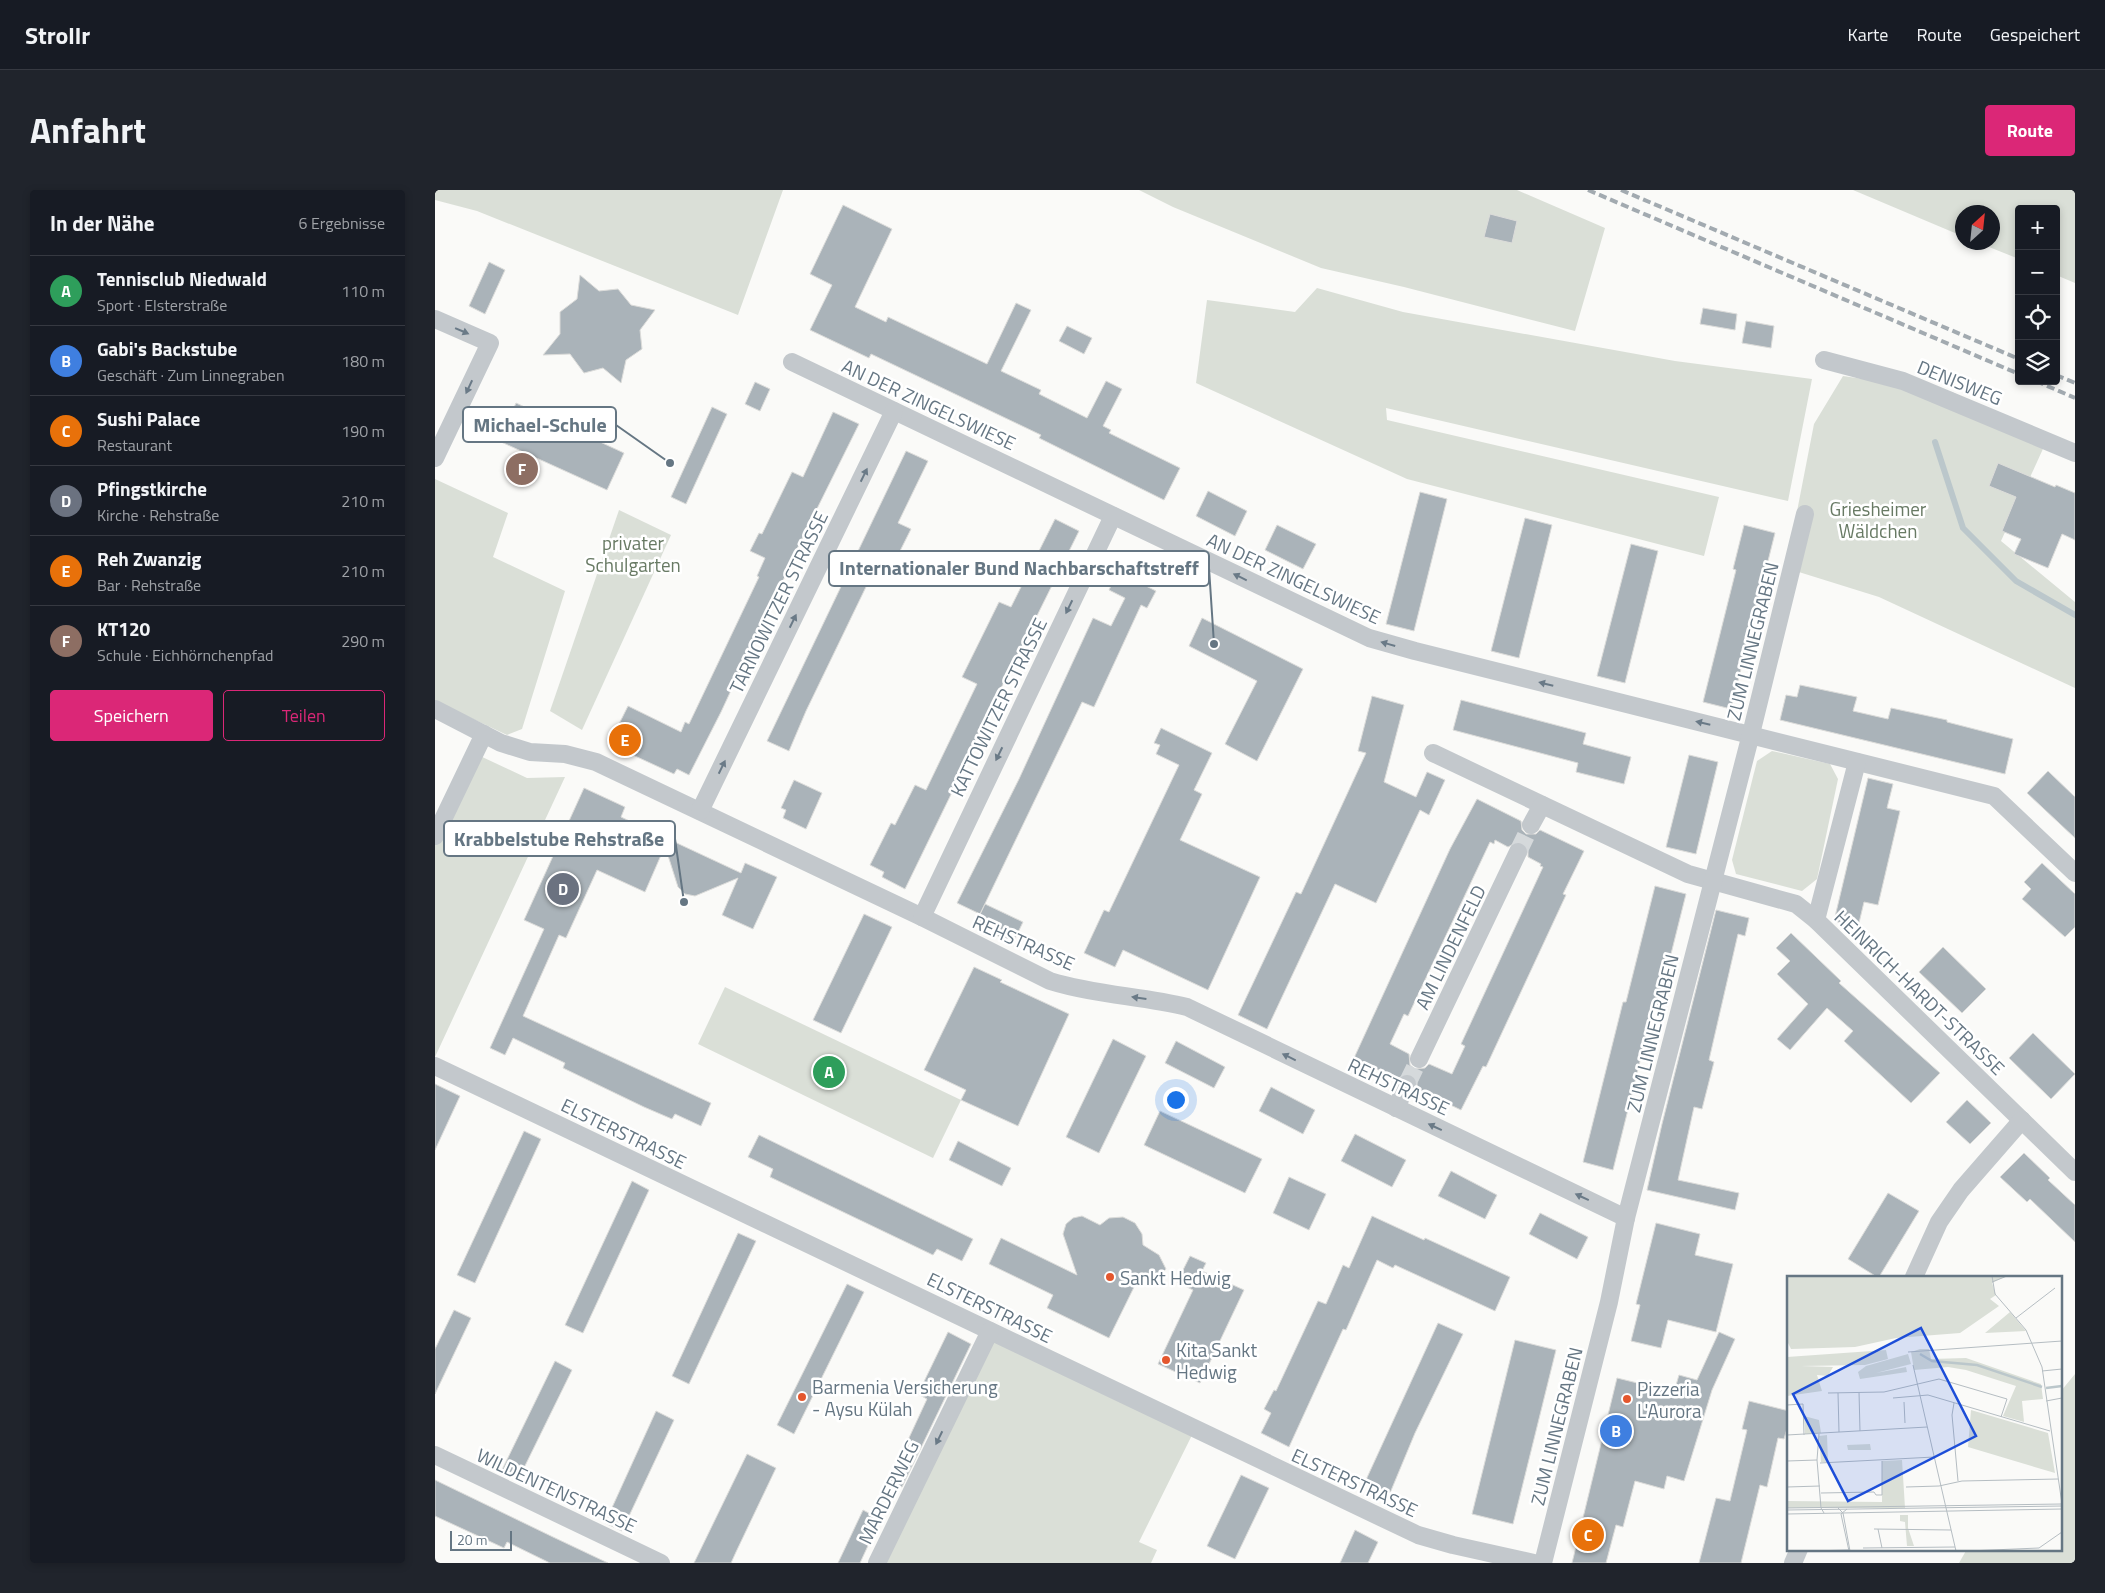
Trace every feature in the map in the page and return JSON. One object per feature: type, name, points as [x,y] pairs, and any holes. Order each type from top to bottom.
[{"type":"street","points":[[435,319],[490,343],[435,458]]},
{"type":"street","name":"DENISWEG","points":[[1824,360],[1903,381],[2075,454]]},
{"type":"street","name":"AN DER ZINGELSWIESE","points":[[792,362],[1369,638],[1415,652],[1751,734],[1994,796],[2075,873]]},
{"type":"street","name":"TARNOWITZER STRASSE","points":[[700,811],[894,411]]},
{"type":"street","name":"ZUM LINNEGRABEN","points":[[1543,1563],[1609,1302],[1626,1218],[1751,734],[1805,514]]},
{"type":"street","name":"KATTOWITZER STRASSE","points":[[921,917],[1113,516]]},
{"type":"street","name":"REHSTRASSE","points":[[435,709],[501,743],[530,752],[565,754],[596,762],[1051,980],[1069,986],[1187,1007],[1626,1218]]},
{"type":"street","points":[[435,836],[484,734]]},
{"type":"street","points":[[1433,753],[1688,874],[1713,881]]},
{"type":"street","points":[[1816,920],[1857,762]]},
{"type":"street","points":[[1531,826],[1542,805]]},
{"type":"street","name":"AM LINDENFELD","points":[[1419,1059],[1518,852]]},
{"type":"street","name":"HEINRICH-HARDT-STRASSE","points":[[1713,881],[1796,904],[1816,920],[2075,1172]]},
{"type":"street","name":"ELSTERSTRASSE","points":[[435,1066],[1418,1535],[1453,1546],[1534,1563]]},
{"type":"street","points":[[1396,1108],[1407,1084]]},
{"type":"street","points":[[1914,1276],[1939,1222],[1961,1190],[2022,1120]]},
{"type":"street","name":"MARDERWEG","points":[[877,1563],[990,1331]]},
{"type":"street","name":"WILDENTENSTRASSE","points":[[435,1455],[661,1563]]},
{"type":"street","points":[[1793,1563],[1799,1550]]},
{"type":"green space","points":[[435,190],[783,190],[738,315],[477,211],[435,200]]},
{"type":"green space","points":[[1139,190],[1517,190],[1605,228],[1575,331],[1404,287],[1321,268],[1173,207]]},
{"type":"green space","points":[[1853,190],[2075,190],[2075,283],[2060,277],[2060,205],[2015,205],[2015,257],[1996,250],[2000,250],[2000,205],[1955,205],[1955,233]]},
{"type":"green space","points":[[1317,288],[1403,312],[1675,361],[1812,379],[1788,501],[1386,408],[1387,420],[1719,497],[1704,556],[1407,479],[1196,383],[1207,300],[1295,312]]},
{"type":"green space","name":"Griesheimer Wäldchen","points":[[1843,376],[1952,392],[2047,440],[2001,541],[2075,602],[2075,688],[1879,597],[1786,568],[1814,424]]},
{"type":"green space","points":[[435,479],[508,513],[493,557],[565,591],[522,729],[507,735],[435,701]]},
{"type":"green space","name":"privater Schulgarten","points":[[619,510],[671,535],[582,730],[550,711]]},
{"type":"green space","points":[[1772,751],[1830,764],[1838,779],[1817,879],[1802,891],[1736,874],[1732,860],[1757,761]]},
{"type":"green space","points":[[478,755],[527,778],[565,777],[435,1057],[435,845]]},
{"type":"green space","points":[[725,987],[961,1100],[933,1158],[698,1044]]},
{"type":"green space","points":[[990,1331],[1195,1429],[1139,1542],[1157,1550],[1151,1563],[877,1563]]},
{"type":"green space","points":[[2075,1374],[2075,1563],[1959,1563],[1966,1550],[2063,1550],[2063,1389]]},
{"type":"building","points":[[843,205],[892,229],[855,307],[886,322],[888,317],[987,364],[1016,303],[1031,310],[1001,371],[1041,390],[1039,394],[1087,418],[1106,381],[1122,389],[1103,426],[1111,430],[1109,433],[1180,468],[1164,500],[1039,438],[1041,435],[871,354],[869,358],[810,330],[832,285],[810,274]]},
{"type":"building","points":[[1490,214],[1517,221],[1512,243],[1484,237]]},
{"type":"building","points":[[489,262],[505,270],[485,314],[469,306]]},
{"type":"building","points":[[580,275],[599,291],[618,289],[631,305],[655,310],[640,330],[642,349],[626,360],[621,383],[603,368],[584,373],[570,354],[543,355],[560,334],[560,312],[577,299]]},
{"type":"building","points":[[1703,308],[1737,314],[1735,330],[1700,324]]},
{"type":"building","points":[[1746,321],[1774,326],[1771,348],[1742,343]]},
{"type":"building","points":[[1067,326],[1092,338],[1084,354],[1059,341]]},
{"type":"building","points":[[755,382],[770,389],[760,411],[745,404]]},
{"type":"building","points":[[516,403],[624,453],[607,490],[499,441]]},
{"type":"building","points":[[712,407],[727,414],[686,504],[671,497]]},
{"type":"building","points":[[833,412],[859,424],[689,775],[677,769],[674,774],[609,744],[628,706],[681,732],[685,722],[689,724],[759,577],[757,576],[765,558],[750,551],[759,533],[762,534],[792,472],[803,477]]},
{"type":"building","points":[[906,451],[928,461],[898,523],[911,529],[891,569],[878,562],[806,711],[789,751],[767,741]]},
{"type":"building","points":[[1998,463],[2055,487],[2056,485],[2075,493],[2075,540],[2062,534],[2048,568],[2014,554],[2021,539],[2002,531],[2016,497],[1989,486]]},
{"type":"building","points":[[1208,491],[1247,511],[1235,536],[1196,516]]},
{"type":"building","points":[[1420,492],[1447,499],[1414,631],[1386,624]]},
{"type":"building","points":[[1525,518],[1552,525],[1519,658],[1491,651]]},
{"type":"building","points":[[1055,519],[1079,531],[955,781],[957,782],[905,889],[882,877],[884,872],[870,865],[891,823],[895,825],[915,785],[926,790],[977,684],[962,677],[999,602],[1011,607]]},
{"type":"building","points":[[1277,525],[1316,544],[1303,569],[1265,550]]},
{"type":"building","points":[[1744,525],[1775,533],[1731,709],[1703,702],[1736,570],[1733,569]]},
{"type":"building","points":[[1631,544],[1658,551],[1625,683],[1597,676]]},
{"type":"building","points":[[1126,555],[1148,566],[1140,583],[1156,591],[1147,608],[1141,605],[1094,707],[1082,702],[980,914],[957,903],[1019,779],[1093,618],[1111,626],[1125,598],[1109,590]]},
{"type":"building","points":[[1202,618],[1303,669],[1257,761],[1225,744],[1257,681],[1189,646]]},
{"type":"building","points":[[1800,685],[1857,697],[1853,711],[1888,719],[1891,708],[1947,720],[1947,722],[2013,739],[2005,774],[1780,720],[1786,695],[1797,697]]},
{"type":"building","points":[[1372,696],[1404,705],[1384,782],[1416,797],[1427,772],[1445,780],[1429,815],[1420,810],[1376,903],[1335,884],[1267,1029],[1238,1015],[1296,892],[1301,894],[1366,753],[1358,751]]},
{"type":"building","points":[[1461,700],[1586,733],[1583,744],[1631,757],[1624,784],[1576,772],[1578,763],[1453,730]]},
{"type":"building","points":[[1161,728],[1212,753],[1194,790],[1202,794],[1180,840],[1260,877],[1208,990],[1123,950],[1115,967],[1084,953],[1104,910],[1109,912],[1179,765],[1156,754],[1160,745],[1154,743]]},
{"type":"building","points":[[1689,755],[1718,762],[1696,854],[1666,847]]},
{"type":"building","points":[[2048,771],[2075,797],[2075,838],[2027,793]]},
{"type":"building","points":[[1868,778],[1893,784],[1887,808],[1900,811],[1878,905],[1864,902],[1858,927],[1834,921]]},
{"type":"building","points":[[794,780],[822,793],[806,829],[783,818],[786,810],[781,808]]},
{"type":"building","points":[[584,788],[625,807],[621,817],[741,873],[745,863],[777,877],[753,929],[722,915],[738,878],[695,896],[685,894],[678,887],[665,846],[645,892],[597,870],[566,938],[559,935],[523,1016],[711,1103],[701,1126],[675,1114],[672,1119],[644,1107],[563,1068],[565,1063],[513,1038],[505,1055],[490,1048],[544,929],[524,920]]},
{"type":"building","points":[[1477,799],[1521,821],[1522,830],[1526,834],[1536,834],[1540,830],[1584,851],[1563,894],[1566,895],[1486,1067],[1483,1066],[1461,1110],[1417,1089],[1417,1083],[1412,1075],[1406,1074],[1397,1079],[1354,1058],[1450,849]],"holes":[[[1495,840],[1508,847],[1517,842],[1523,843],[1528,851],[1528,857],[1543,867],[1461,1044],[1465,1046],[1452,1074],[1429,1064],[1425,1068],[1415,1069],[1410,1065],[1409,1054],[1390,1044],[1404,1014],[1408,1016],[1490,842],[1494,844]]]},
{"type":"building","points":[[2042,863],[2075,894],[2075,927],[2065,937],[2022,899],[2031,889],[2024,882]]},
{"type":"building","points":[[1655,886],[1686,894],[1657,1010],[1653,1009],[1613,1170],[1583,1162],[1623,1002],[1626,1002]]},
{"type":"building","points":[[985,904],[1023,922],[1013,943],[975,925]]},
{"type":"building","points":[[1716,910],[1749,918],[1745,936],[1738,934],[1709,1060],[1714,1062],[1702,1109],[1694,1107],[1678,1180],[1739,1193],[1735,1210],[1647,1190]]},
{"type":"building","points":[[864,914],[892,927],[841,1033],[813,1020]]},
{"type":"building","points":[[1791,933],[1841,981],[1839,983],[1940,1073],[1911,1103],[1844,1041],[1853,1031],[1827,1008],[1790,1050],[1777,1039],[1808,1004],[1777,974],[1790,961],[1776,948]]},
{"type":"building","points":[[1943,947],[1986,989],[1962,1013],[1919,972]]},
{"type":"building","points":[[974,967],[1002,980],[1000,982],[1069,1014],[1018,1126],[961,1100],[966,1090],[924,1070]]},
{"type":"building","points":[[2033,1033],[2075,1074],[2051,1099],[2009,1058]]},
{"type":"building","points":[[1113,1039],[1146,1056],[1099,1153],[1066,1137]]},
{"type":"building","points":[[1176,1041],[1225,1067],[1214,1088],[1165,1063]]},
{"type":"building","points":[[435,1084],[460,1096],[435,1150]]},
{"type":"building","points":[[1271,1087],[1315,1110],[1303,1134],[1259,1111]]},
{"type":"building","points":[[1967,1100],[1991,1123],[1970,1144],[1946,1122]]},
{"type":"building","points":[[1160,1111],[1262,1159],[1245,1193],[1144,1145]]},
{"type":"building","points":[[524,1131],[541,1139],[475,1283],[457,1275]]},
{"type":"building","points":[[1355,1134],[1406,1160],[1392,1187],[1341,1161]]},
{"type":"building","points":[[759,1135],[973,1239],[962,1261],[937,1249],[933,1255],[770,1177],[773,1169],[748,1157]]},
{"type":"building","points":[[958,1141],[1011,1168],[1002,1186],[949,1160]]},
{"type":"building","points":[[2024,1153],[2050,1178],[2048,1180],[2075,1205],[2075,1242],[2030,1199],[2027,1202],[2000,1177]]},
{"type":"building","points":[[1451,1171],[1497,1195],[1485,1219],[1438,1196]]},
{"type":"building","points":[[1289,1177],[1326,1194],[1309,1230],[1273,1213]]},
{"type":"building","points":[[632,1181],[649,1190],[583,1333],[565,1325]]},
{"type":"building","points":[[1888,1193],[1919,1211],[1880,1276],[1875,1276],[1848,1259]]},
{"type":"building","points":[[1540,1213],[1588,1237],[1577,1259],[1529,1234]]},
{"type":"building","name":"Sankt Hedwig","points":[[1082,1216],[1100,1225],[1109,1218],[1123,1217],[1135,1223],[1142,1234],[1143,1245],[1159,1255],[1166,1269],[1155,1281],[1147,1283],[1137,1281],[1109,1338],[1047,1308],[1053,1295],[989,1264],[1001,1238],[1077,1275],[1063,1234],[1066,1224],[1073,1218]]},
{"type":"building","points":[[1372,1216],[1510,1277],[1495,1311],[1395,1265],[1393,1268],[1377,1260],[1346,1330],[1343,1329],[1289,1447],[1261,1433],[1271,1413],[1264,1409],[1274,1390],[1276,1391],[1318,1301],[1326,1304],[1343,1265],[1349,1268]]},
{"type":"building","points":[[1656,1223],[1700,1234],[1695,1255],[1733,1264],[1716,1332],[1668,1320],[1661,1348],[1631,1341],[1640,1305],[1636,1304]]},
{"type":"building","points":[[738,1233],[756,1241],[689,1384],[672,1376]]},
{"type":"building","points":[[1190,1256],[1206,1263],[1202,1271],[1244,1290],[1200,1383],[1158,1364],[1193,1290],[1177,1282]]},
{"type":"building","points":[[847,1284],[864,1292],[794,1434],[777,1425]]},
{"type":"building","points":[[454,1310],[471,1318],[435,1394],[435,1349]]},
{"type":"building","points":[[1438,1323],[1463,1334],[1415,1433],[1390,1493],[1365,1482]]},
{"type":"building","points":[[948,1332],[971,1344],[902,1487],[889,1481],[927,1399],[918,1394]]},
{"type":"building","points":[[1719,1332],[1735,1339],[1712,1390],[1684,1481],[1667,1476],[1664,1489],[1635,1481],[1623,1527],[1616,1525],[1606,1563],[1572,1563],[1617,1378],[1674,1392],[1679,1375],[1697,1380]]},
{"type":"building","points":[[1515,1340],[1556,1350],[1513,1524],[1472,1514]]},
{"type":"building","points":[[555,1361],[572,1370],[518,1480],[501,1472]]},
{"type":"building","points":[[1749,1401],[1787,1410],[1787,1428],[1784,1439],[1778,1438],[1767,1487],[1760,1485],[1741,1563],[1699,1563],[1716,1498],[1730,1501],[1747,1430],[1742,1429]]},
{"type":"building","points":[[656,1411],[674,1420],[622,1531],[605,1523]]},
{"type":"building","points":[[747,1454],[776,1468],[731,1563],[694,1563]]},
{"type":"building","points":[[1241,1475],[1269,1488],[1235,1559],[1207,1546]]},
{"type":"building","points":[[435,1480],[608,1563],[550,1563],[507,1542],[504,1548],[435,1516]]},
{"type":"building","points":[[863,1510],[880,1519],[860,1563],[838,1563]]},
{"type":"building","points":[[1355,1530],[1378,1542],[1368,1563],[1340,1563]]},
{"type":"waterway","points":[[1935,442],[1963,528],[2016,581],[2075,615]]},
{"type":"tunnel","points":[[1518,852],[1531,825]]},
{"type":"tunnel","points":[[1407,1084],[1419,1059]]},
{"type":"railway","points":[[1588,190],[2015,372]]},
{"type":"railway","points":[[1621,190],[2015,357]]},
{"type":"railway","points":[[2060,377],[2075,383]]},
{"type":"railway","points":[[2045,385],[2075,398]]},
{"type":"place","name":"Michael-Schule","points":[[670,463]]},
{"type":"place","name":"KT120","points":[[522,469]]},
{"type":"place","name":"Internationaler Bund Nachbarschaftstreff","points":[[1214,644]]},
{"type":"place","name":"Reh Zwanzig","points":[[625,740]]},
{"type":"place","name":"Pfingstkirche","points":[[563,889]]},
{"type":"place","name":"Krabbelstube Rehstraße","points":[[684,902]]},
{"type":"place","name":"Tennisclub Niedwald","points":[[829,1072]]},
{"type":"place","name":"Sankt Hedwig","points":[[1110,1277]]},
{"type":"place","name":"Kita Sankt Hedwig","points":[[1166,1360]]},
{"type":"place","name":"Barmenia Versicherung - Aysu Külah","points":[[802,1397]]},
{"type":"place","name":"Pizzeria L'Aurora","points":[[1627,1399]]},
{"type":"place","name":"Gabi's Backstube","points":[[1616,1431]]},
{"type":"place","name":"Sushi Palace","points":[[1588,1535]]}]
